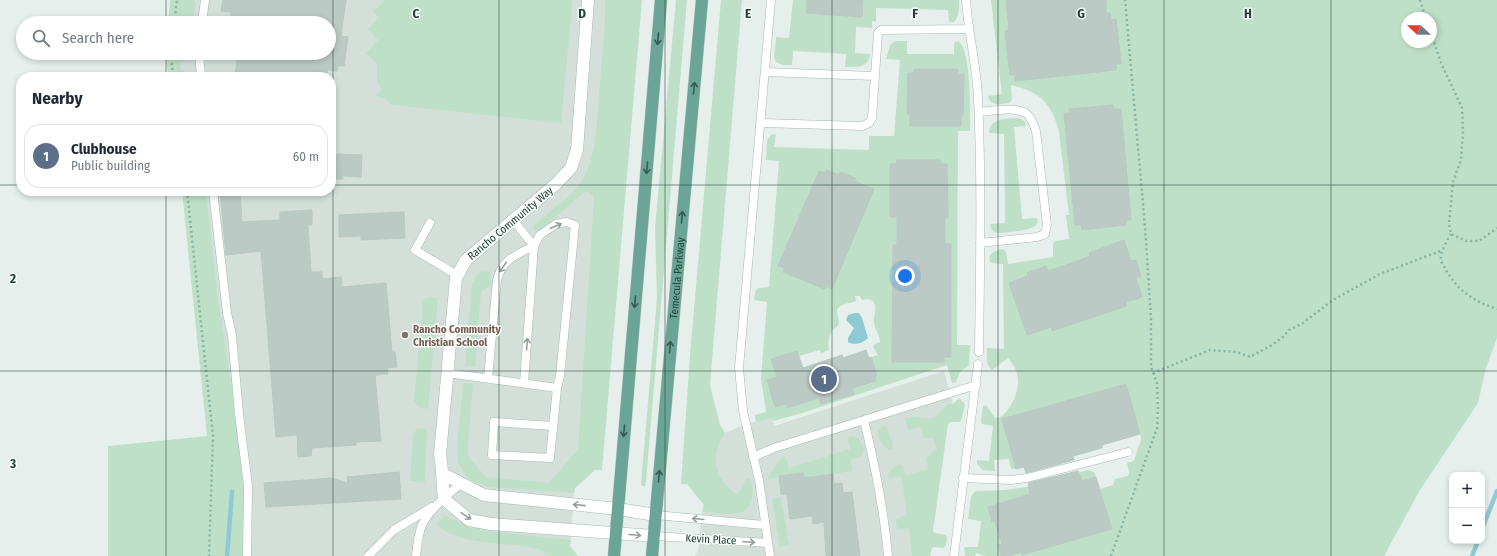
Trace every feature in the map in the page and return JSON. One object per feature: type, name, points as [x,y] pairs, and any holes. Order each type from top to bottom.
[{"type":"main road","points":[[614,556],[661,0]]},
{"type":"main road","name":"Temecula Parkway","points":[[652,556],[702,0]]},
{"type":"street","name":"Rancho Community Way","points":[[440,502],[443,474],[440,455],[456,278],[466,260],[556,184],[571,168],[577,150],[588,0]]},
{"type":"street","points":[[443,474],[484,495],[618,509],[656,515]]},
{"type":"street","points":[[440,502],[469,520],[491,524],[654,536]]},
{"type":"lane","points":[[203,16],[205,0]]},
{"type":"lane","points":[[770,556],[759,480],[743,411],[740,368],[771,0]]},
{"type":"lane","points":[[966,0],[968,28],[977,80],[979,112],[980,243],[978,352]]},
{"type":"lane","points":[[761,123],[862,126],[869,122],[872,118],[878,33],[881,30],[968,28]]},
{"type":"lane","points":[[200,60],[201,72]]},
{"type":"lane","points":[[765,72],[874,76]]},
{"type":"lane","points":[[979,112],[1017,110],[1026,114],[1032,121],[1036,131],[1047,225],[1045,234],[1037,238],[980,243]]},
{"type":"lane","points":[[214,196],[227,313],[232,335],[239,414],[248,486],[247,556]]},
{"type":"lane","points":[[513,220],[534,246]]},
{"type":"lane","points":[[524,383],[534,246],[540,235],[556,224],[566,222],[575,226],[560,376],[556,388],[553,426],[550,458],[492,455],[494,422],[553,426]]},
{"type":"lane","points":[[430,223],[415,250],[458,275]]},
{"type":"lane","points":[[488,378],[497,280],[500,268],[511,258],[534,246]]},
{"type":"lane","points":[[954,556],[978,364]]},
{"type":"lane","points":[[448,373],[556,388]]},
{"type":"lane","points":[[753,457],[774,448],[976,385]]},
{"type":"lane","points":[[864,420],[886,522],[888,556]]},
{"type":"lane","points":[[963,478],[1011,480],[1027,478],[1128,452]]},
{"type":"lane","points":[[416,556],[422,524],[440,502],[461,483]]},
{"type":"lane","points":[[368,556],[394,530],[440,502]]},
{"type":"lane","name":"Kevin Place","points":[[656,515],[765,524]]},
{"type":"lane","name":"Kevin Place","points":[[654,536],[768,543]]},
{"type":"path","points":[[175,16],[177,0]]},
{"type":"path","points":[[1112,556],[1157,428],[1158,409],[1157,383],[1151,367],[1151,318],[1145,227],[1125,0]]},
{"type":"path","points":[[1420,0],[1424,12]]},
{"type":"path","points":[[1436,48],[1441,63],[1462,108],[1461,160],[1453,182],[1449,223],[1451,234],[1445,242],[1441,260],[1450,278],[1462,292],[1481,304],[1497,309]]},
{"type":"path","points":[[172,60],[173,72]]},
{"type":"path","points":[[188,196],[213,436],[209,556]]},
{"type":"path","points":[[1451,234],[1466,241],[1478,241],[1497,228]]},
{"type":"path","points":[[1153,373],[1210,350],[1237,352],[1250,357],[1272,345],[1283,337],[1288,330],[1303,323],[1333,300],[1380,274],[1443,250]]},
{"type":"shaded area","name":"Rancho Community Christian School","points":[[181,0],[630,0],[589,476],[575,488],[574,493],[570,546],[578,556],[239,556],[192,196],[336,196],[336,72],[177,72],[176,60],[336,60],[336,16],[180,16]]},
{"type":"shaded area","points":[[944,371],[953,404],[944,416],[924,556],[694,556],[698,552],[707,466],[720,425],[725,433],[746,424],[772,418],[774,426]]},
{"type":"green space","points":[[170,0],[195,0],[194,16],[169,16]]},
{"type":"green space","points":[[385,0],[572,0],[561,123],[392,105],[386,99],[375,96],[382,90],[377,82],[377,64],[366,53],[378,40],[368,29],[379,18],[373,11]]},
{"type":"green space","points":[[605,0],[642,0],[602,470],[595,470],[575,488],[574,493],[490,487],[467,478],[458,462],[457,447],[463,383],[473,384],[467,455],[486,477],[549,483],[578,449],[594,197],[586,191],[538,232],[536,232],[533,227],[577,188],[587,171],[591,159],[596,134]]},
{"type":"green space","points":[[676,0],[687,0],[646,481],[645,486],[642,486],[657,298],[655,227]]},
{"type":"green space","points":[[721,0],[742,0],[710,385],[720,425],[725,433],[719,444],[716,456],[717,468],[721,479],[733,492],[738,494],[747,478],[751,480],[753,492],[753,497],[749,506],[739,513],[732,514],[703,511],[704,505],[687,484],[681,484],[690,355]]},
{"type":"green space","points":[[793,0],[959,0],[959,9],[954,22],[949,22],[948,10],[876,8],[876,22],[872,21],[872,28],[856,27],[855,53],[870,54],[869,59],[865,64],[857,67],[845,67],[846,54],[793,51],[792,65],[783,65],[776,62],[774,57],[776,37],[789,38]]},
{"type":"green space","points":[[991,0],[1497,0],[1497,338],[1486,368],[1478,403],[1420,490],[1384,556],[1009,556],[1021,552],[1022,555],[1040,549],[1045,542],[1047,548],[1069,542],[1074,535],[1076,540],[1112,529],[1100,489],[1113,485],[1115,479],[1128,476],[1129,473],[1127,462],[1132,462],[1134,460],[1141,437],[1126,384],[1003,419],[1016,469],[1011,469],[1009,459],[994,460],[995,471],[983,470],[977,464],[977,460],[989,461],[993,426],[982,424],[981,422],[983,406],[986,405],[995,418],[1001,417],[1009,409],[1015,398],[1018,386],[1014,366],[1008,358],[992,370],[987,363],[987,348],[1004,349],[1003,264],[991,263],[990,255],[1003,249],[1006,252],[1008,264],[1053,257],[1053,243],[1055,241],[1069,239],[1066,215],[1069,215],[1059,132],[1052,113],[1043,100],[1037,95],[1011,85],[1012,100],[1009,103],[993,103],[989,100],[988,96],[1002,94]]},
{"type":"green space","points":[[895,41],[907,41],[907,54],[954,54],[954,44],[958,41],[963,47],[966,56],[970,97],[970,131],[958,131],[957,345],[970,345],[969,365],[960,372],[956,382],[952,383],[947,365],[799,414],[773,421],[772,418],[756,422],[755,415],[766,412],[761,378],[767,302],[754,300],[756,290],[758,288],[769,287],[779,161],[766,160],[767,141],[771,135],[776,134],[774,147],[869,150],[869,136],[894,136],[900,60],[886,59],[890,45]],"holes":[[[855,296],[860,296],[862,300],[869,299],[873,301],[875,306],[874,323],[880,342],[875,344],[873,347],[878,355],[871,357],[877,375],[875,376],[876,381],[852,388],[853,394],[821,404],[819,398],[788,408],[786,404],[775,407],[767,381],[777,377],[771,359],[797,351],[799,356],[820,350],[821,353],[829,350],[830,336],[832,331],[839,324],[837,312],[838,308],[856,301]]]},
{"type":"green space","points":[[167,60],[190,60],[180,61],[181,71],[184,72],[168,72]]},
{"type":"green space","points":[[1017,118],[1023,120],[1026,126],[1014,127],[1022,219],[1037,218],[1038,221],[1037,225],[1032,228],[1015,232],[997,233],[992,230],[990,224],[1005,223],[1004,134],[989,133],[992,124],[995,122],[1003,119]]},
{"type":"green space","points":[[183,196],[207,196],[218,299],[234,402],[237,404],[248,497],[252,508],[250,556],[108,556],[108,446],[207,436]]},
{"type":"green space","points":[[480,271],[490,272],[490,280],[494,280],[494,283],[481,292],[475,367],[465,366],[472,284]]},
{"type":"green space","points":[[425,298],[438,298],[428,409],[418,407],[414,401],[423,302]]},
{"type":"green space","points":[[959,398],[965,404],[960,422],[950,422],[948,424],[933,531],[947,537],[946,545],[943,548],[932,548],[930,556],[912,556],[909,528],[900,529],[897,528],[896,525],[896,519],[907,515],[902,480],[900,476],[889,478],[888,474],[891,469],[899,464],[903,465],[905,474],[907,475],[928,469],[926,458],[937,448],[933,438],[924,438],[920,428],[918,427],[910,430],[908,429],[905,419],[909,417],[932,418],[936,416],[947,404],[953,404]]},
{"type":"green space","points":[[885,426],[887,427],[893,445],[889,450],[880,441],[878,434],[881,428]]},
{"type":"green space","points":[[418,428],[427,429],[425,482],[410,481],[413,435]]},
{"type":"green space","points":[[854,436],[861,441],[864,450],[861,456],[852,459],[853,471],[804,478],[803,473],[779,476],[770,479],[769,481],[768,476],[784,456],[789,468],[850,449],[847,439]]},
{"type":"green space","points":[[1088,470],[1094,472],[1096,477],[1082,481],[1081,478],[1032,498],[1024,496],[988,507],[992,522],[995,521],[1002,544],[998,545],[1001,556],[985,556],[976,553],[975,556],[965,556],[964,547],[978,547],[981,521],[968,519],[971,497],[975,491],[1005,490],[1034,486]]},
{"type":"green space","points":[[781,497],[789,545],[782,546],[780,548],[772,499]]},
{"type":"green space","points":[[445,515],[471,527],[487,531],[571,540],[570,546],[578,556],[551,556],[538,549],[460,537],[448,533],[437,526],[437,522]]},
{"type":"water","points":[[859,313],[862,318],[868,338],[861,343],[856,344],[848,342],[848,338],[854,328],[846,320],[848,315]]},
{"type":"building","points":[[223,0],[346,0],[341,36],[348,37],[344,66],[338,65],[337,71],[329,70],[328,64],[327,72],[236,72],[237,60],[336,60],[336,16],[231,16],[231,12],[221,11]]},
{"type":"building","points":[[807,0],[863,0],[862,17],[806,13]]},
{"type":"building","points":[[1006,0],[1106,0],[1106,13],[1110,13],[1111,20],[1116,19],[1121,64],[1116,64],[1116,70],[1015,81],[1015,75],[1010,75],[1005,31],[1009,30]]},
{"type":"building","points":[[914,69],[958,69],[958,74],[964,74],[963,116],[961,116],[961,126],[910,126],[910,114],[907,114],[908,73],[914,73]]},
{"type":"building","points":[[1113,105],[1113,109],[1121,109],[1131,220],[1126,220],[1126,225],[1082,230],[1081,225],[1075,225],[1064,113],[1070,113],[1069,109]]},
{"type":"building","points":[[337,154],[362,155],[361,177],[343,176],[343,179],[336,179]]},
{"type":"building","points":[[897,160],[940,160],[941,164],[947,164],[948,218],[945,218],[945,244],[951,244],[951,357],[944,357],[944,362],[892,362],[893,245],[897,245],[897,217],[890,217],[890,164],[896,163]]},
{"type":"building","points":[[826,170],[839,175],[840,172],[856,178],[854,181],[874,189],[832,289],[826,286],[825,289],[783,272],[784,268],[778,266],[819,171],[825,173]]},
{"type":"building","points":[[220,196],[240,196],[242,222],[280,220],[280,212],[312,210],[312,225],[308,225],[311,272],[322,272],[322,279],[341,277],[342,287],[386,283],[392,352],[395,352],[397,367],[387,368],[388,374],[375,375],[381,441],[356,442],[356,445],[312,448],[311,456],[298,457],[297,435],[276,437],[261,251],[226,255]]},
{"type":"building","points":[[404,212],[405,238],[361,240],[361,236],[339,237],[339,215]]},
{"type":"building","points":[[1124,240],[1131,261],[1136,260],[1141,276],[1136,278],[1142,297],[1126,302],[1127,306],[1052,331],[1051,327],[1027,335],[1009,283],[1028,276],[1027,273],[1046,266],[1048,271],[1066,265],[1090,256],[1089,253]]},
{"type":"building","points":[[866,350],[869,358],[871,357],[877,375],[875,376],[876,381],[852,388],[854,394],[821,404],[819,398],[787,408],[786,404],[775,407],[767,380],[777,377],[771,359],[797,351],[803,368],[842,355],[843,358]]},
{"type":"building","points":[[1126,384],[1140,434],[1102,445],[1102,448],[1073,456],[1074,460],[1026,473],[1024,467],[1016,469],[1002,419]]},
{"type":"building","points":[[1078,471],[1082,481],[1096,477],[1112,529],[1022,555],[1021,552],[1009,556],[1001,556],[998,545],[1002,544],[995,521],[992,522],[988,507],[1030,494],[1028,483]]},
{"type":"building","points":[[399,472],[401,499],[266,507],[264,483],[332,478],[348,483],[347,477]]},
{"type":"building","points":[[803,473],[804,478],[833,474],[834,484],[842,483],[843,493],[852,492],[860,556],[826,556],[824,522],[813,524],[812,516],[790,519],[787,494],[781,494],[779,476]]},
{"type":"waterway","points":[[1485,521],[1497,491]]},
{"type":"waterway","points":[[227,556],[232,492]]},
{"type":"waterway","points":[[1472,556],[1477,544]]},
{"type":"place","name":"Rancho Community Christian School","points":[[405,335]]},
{"type":"place","name":"Clubhouse","points":[[824,379]]}]
